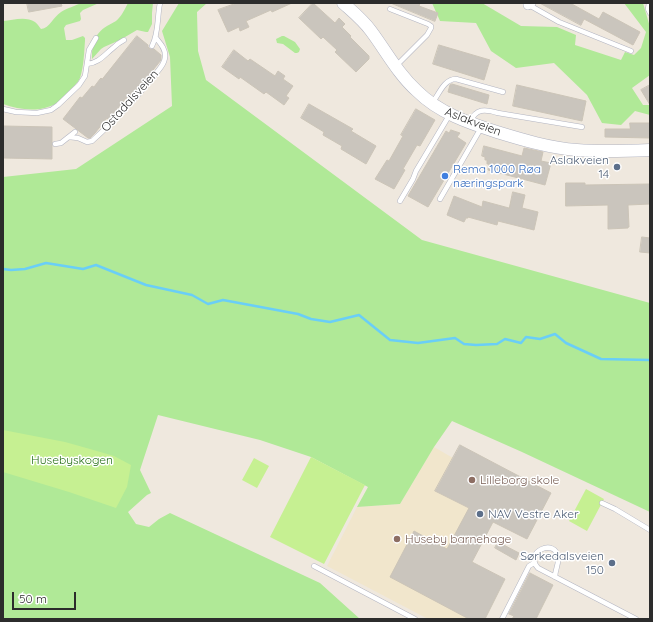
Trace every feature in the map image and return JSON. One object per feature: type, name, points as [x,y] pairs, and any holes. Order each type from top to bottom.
[{"type":"street","name":"Aslakveien","points":[[343,3],[367,26],[406,81],[432,104],[450,114],[529,141],[562,148],[583,151],[650,150]]},
{"type":"lane","points":[[152,46],[156,38],[160,3]]},
{"type":"lane","points":[[649,3],[648,9],[650,13]]},
{"type":"lane","points":[[528,4],[559,22],[631,51]]},
{"type":"lane","points":[[390,9],[431,26],[427,35],[396,66]]},
{"type":"lane","points":[[3,109],[27,113],[37,113],[51,110],[65,99],[83,80],[89,50],[96,38]]},
{"type":"lane","name":"Ostadalsveien","points":[[69,137],[89,142],[100,134],[129,106],[164,62],[164,50],[156,38]]},
{"type":"lane","points":[[87,64],[100,60],[124,40]]},
{"type":"lane","points":[[432,104],[443,86],[453,79],[503,92]]},
{"type":"lane","points":[[440,198],[478,134],[476,124],[472,117],[482,110],[582,127]]},
{"type":"lane","points":[[400,201],[450,114]]},
{"type":"lane","points":[[55,144],[61,143],[75,132]]},
{"type":"lane","points":[[602,503],[650,530]]},
{"type":"lane","points":[[502,619],[529,566],[534,563],[536,555],[540,549],[547,547],[557,554],[558,558],[555,576]]},
{"type":"lane","points":[[534,563],[538,568],[634,616]]},
{"type":"lane","points":[[314,566],[415,619]]},
{"type":"shaded area","name":"Huseby barnehage","points":[[434,447],[453,458],[436,491],[469,508],[469,619],[428,619],[327,566],[357,507],[400,504]]},
{"type":"green space","points":[[82,3],[99,3],[83,10],[80,13],[80,21],[66,25],[64,28],[66,40],[72,40],[83,36],[85,38],[82,69],[78,82],[57,103],[44,108],[30,110],[3,104],[3,21],[28,19],[35,22],[41,29],[47,27],[61,12]]},
{"type":"green space","points":[[128,3],[153,3],[152,24],[148,32],[137,30],[104,47],[92,59],[93,44],[99,32],[118,19]]},
{"type":"green space","name":"Husebyskogen","points":[[179,3],[207,3],[197,12],[198,51],[206,80],[422,240],[650,303],[650,512],[452,421],[434,447],[400,504],[357,507],[368,487],[311,457],[260,440],[158,415],[140,470],[151,493],[128,512],[136,524],[149,527],[170,513],[320,583],[360,619],[3,619],[3,177],[76,169],[172,106],[170,57],[162,31]]},
{"type":"green space","points":[[432,3],[482,3],[521,26],[557,27],[576,35],[575,45],[621,60],[625,52],[634,55],[641,48],[646,32],[624,3],[643,3],[650,27],[650,75],[632,88],[643,105],[650,105],[650,115],[635,111],[621,125],[602,123],[587,95],[554,63],[516,68],[491,51],[476,23],[440,21]]},
{"type":"green space","points":[[282,36],[295,42],[300,49],[299,52],[295,53],[283,44],[277,43],[276,39]]},
{"type":"green space","name":"Husebyskogen","points":[[3,430],[65,442],[114,456],[131,465],[127,487],[116,508],[3,472]]},
{"type":"green space","points":[[311,457],[365,485],[324,564],[270,537]]},
{"type":"green space","points":[[254,458],[269,466],[257,488],[242,480]]},
{"type":"green space","points":[[586,489],[604,499],[587,531],[569,521]]},
{"type":"building","points":[[27,3],[61,3],[62,6],[29,12]]},
{"type":"building","points":[[237,3],[292,3],[246,21],[249,27],[240,31],[239,27],[228,32],[218,10]]},
{"type":"building","points":[[313,3],[335,23],[339,18],[345,24],[342,27],[369,56],[369,59],[356,72],[335,52],[337,50],[323,37],[321,39],[299,18]]},
{"type":"building","points":[[391,3],[420,3],[419,6],[438,13],[435,21]]},
{"type":"building","points":[[540,3],[570,3],[599,19],[603,12],[640,32],[633,45],[584,19],[581,25]]},
{"type":"building","points":[[137,36],[148,45],[150,49],[154,49],[161,55],[161,60],[130,99],[126,98],[111,118],[109,120],[107,118],[95,133],[88,138],[63,119],[80,97],[82,98],[92,86],[94,87],[101,78],[102,79]]},
{"type":"building","points":[[439,45],[490,60],[484,80],[433,64]]},
{"type":"building","points":[[234,50],[248,61],[250,59],[275,76],[278,71],[285,76],[283,79],[293,86],[286,96],[289,98],[284,105],[266,92],[264,94],[240,77],[239,79],[222,67]]},
{"type":"building","points":[[452,84],[489,95],[487,104],[448,92],[450,85]]},
{"type":"building","points":[[517,85],[586,101],[582,121],[513,106]]},
{"type":"building","points":[[650,85],[650,105],[641,90]]},
{"type":"building","points":[[309,104],[353,129],[351,131],[376,146],[366,164],[341,149],[342,146],[323,135],[324,132],[301,118]]},
{"type":"building","points":[[416,109],[435,120],[420,146],[417,145],[403,169],[405,170],[394,189],[375,179],[387,160],[389,161],[403,136],[401,135]]},
{"type":"building","points":[[630,123],[650,123],[650,138],[605,137],[605,129],[630,129]]},
{"type":"building","points":[[3,126],[52,127],[52,159],[3,158]]},
{"type":"building","points":[[451,130],[460,133],[457,137],[466,143],[428,207],[408,196],[446,131],[449,133]]},
{"type":"building","points":[[484,146],[522,156],[524,148],[543,152],[541,161],[551,163],[545,185],[488,170],[489,164],[487,164],[485,157],[482,156]]},
{"type":"building","points":[[566,183],[585,183],[585,185],[650,184],[650,204],[628,205],[629,227],[608,229],[608,205],[566,206]]},
{"type":"building","points":[[513,192],[525,195],[522,208],[538,212],[534,230],[498,221],[497,225],[468,217],[464,222],[447,215],[454,196],[482,207],[483,201],[509,208]]},
{"type":"building","points":[[642,237],[650,238],[650,253],[640,252]]},
{"type":"building","points":[[460,445],[551,493],[527,539],[493,522],[472,562],[505,579],[485,619],[469,619],[390,577],[414,531],[447,549],[469,508],[435,491]]},
{"type":"building","points":[[498,542],[519,553],[516,560],[495,548]]},
{"type":"building","points":[[530,573],[553,585],[536,619],[512,619],[514,616],[509,614]]},
{"type":"waterway","points":[[3,269],[25,269],[46,263],[83,269],[96,265],[146,285],[192,295],[208,304],[223,300],[298,314],[311,319],[330,322],[359,315],[390,340],[418,343],[455,338],[464,344],[476,345],[497,344],[505,339],[521,343],[526,337],[540,339],[555,334],[566,343],[601,359],[650,360]]},
{"type":"place","name":"Aslakveien 14","points":[[617,167]]},
{"type":"place","name":"Rema 1000 Røa næringspark","points":[[445,176]]},
{"type":"place","name":"Lilleborg skole","points":[[472,480]]},
{"type":"place","name":"NAV Vestre Aker","points":[[480,514]]},
{"type":"place","name":"Huseby barnehage","points":[[397,539]]},
{"type":"place","name":"Sørkedalsveien 150","points":[[612,563]]}]
